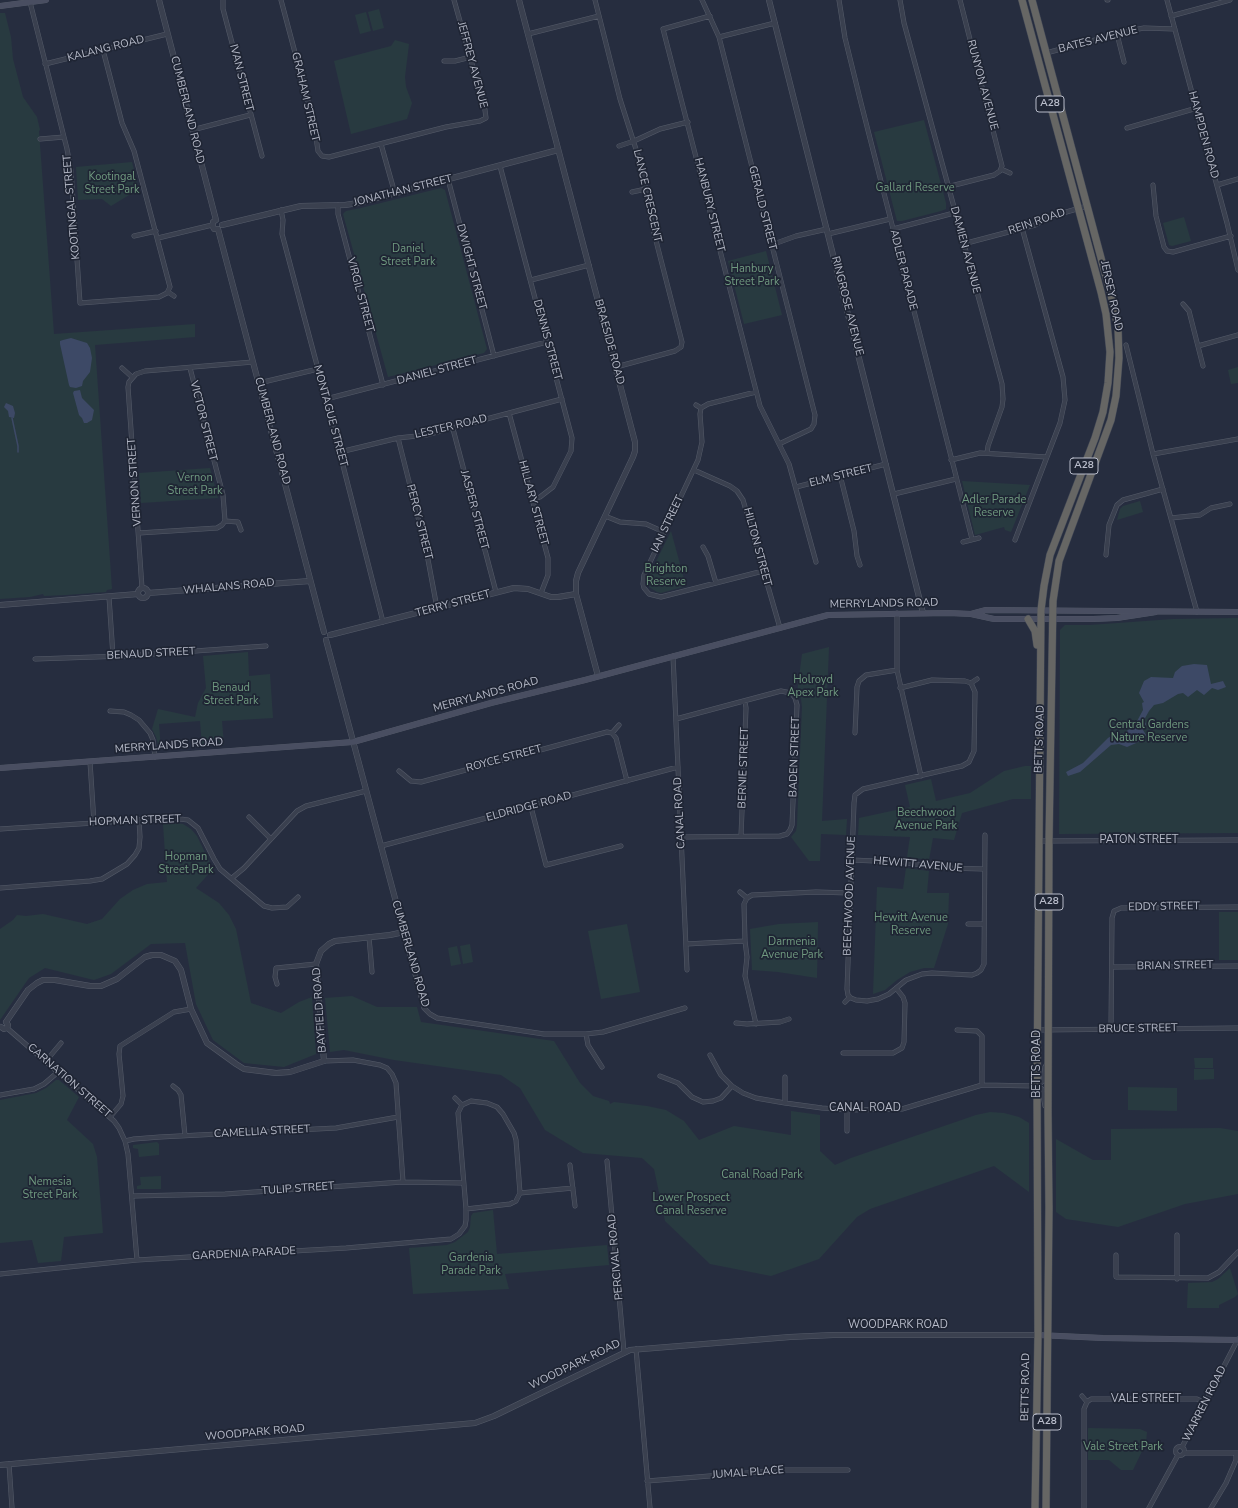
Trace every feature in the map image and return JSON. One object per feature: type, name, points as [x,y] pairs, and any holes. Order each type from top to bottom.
[{"type":"highway","name":"JERSEY ROAD","points":[[1022,0],[1106,314],[1110,352],[1108,383],[1103,412],[1095,438],[1050,555],[1044,586],[1041,619]]},
{"type":"highway","name":"JERSEY ROAD","points":[[1032,0],[1116,314],[1119,339],[1119,374],[1114,406],[1107,433],[1059,561],[1054,589],[1052,619]]},
{"type":"highway","points":[[1028,619],[1034,631],[1041,654]]},
{"type":"highway","name":"BETTS ROAD","points":[[1035,1508],[1038,1335],[1037,1030],[1041,619]]},
{"type":"highway","name":"BETTS ROAD","points":[[1046,1508],[1049,1336],[1048,1030],[1052,619]]},
{"type":"main road","points":[[0,6],[46,0]]},
{"type":"main road","name":"MERRYLANDS ROAD","points":[[970,614],[986,610],[1238,612]]},
{"type":"main road","name":"MERRYLANDS ROAD","points":[[0,768],[353,742],[510,698],[830,615],[949,613],[970,614],[986,618],[1052,619],[1116,618],[1156,612]]},
{"type":"main road","name":"WOODPARK ROAD","points":[[1038,1335],[1103,1338],[1238,1339]]},
{"type":"street","name":"CUMBERLAND ROAD","points":[[159,0],[214,223]]},
{"type":"street","name":"IVAN STREET","points":[[223,0],[223,9],[262,156]]},
{"type":"street","name":"GRAHAM STREET","points":[[281,0],[314,124],[317,148],[320,154],[331,157],[381,144]]},
{"type":"street","name":"JEFFREY AVENUE","points":[[381,144],[446,127],[480,121],[486,118],[471,57],[454,0]]},
{"type":"street","name":"BRAESIDE ROAD","points":[[519,0],[634,437],[635,448],[633,458],[577,576],[575,584],[576,594],[598,676]]},
{"type":"street","name":"LANCE CRESCENT","points":[[595,0],[620,99],[641,165],[653,229],[683,348],[616,367]]},
{"type":"street","name":"GERALD STREET","points":[[702,0],[719,37],[815,418],[811,429],[779,444]]},
{"type":"street","name":"RINGROSE AVENUE","points":[[769,0],[923,613]]},
{"type":"street","name":"ADLER PARADE","points":[[839,0],[845,38],[972,539]]},
{"type":"street","name":"DAMIEN AVENUE","points":[[900,0],[903,20],[947,187],[1002,384],[1003,394],[1001,411],[988,444],[987,453]]},
{"type":"street","name":"RUNYON AVENUE","points":[[960,0],[1002,162],[1001,169]]},
{"type":"street","name":"HAMPDEN ROAD","points":[[1167,0],[1197,108],[1238,270]]},
{"type":"street","points":[[1171,16],[1230,0]]},
{"type":"street","name":"KOOTINGAL STREET","points":[[30,2],[68,149],[71,171],[80,303],[159,297],[168,292]]},
{"type":"street","points":[[528,34],[599,16]]},
{"type":"street","name":"HANBURY STREET","points":[[710,16],[663,29],[756,392],[762,411],[789,464],[816,562]]},
{"type":"street","points":[[719,37],[775,23]]},
{"type":"street","name":"BATES AVENUE","points":[[1046,53],[1144,28],[1175,29]]},
{"type":"street","name":"KALANG ROAD","points":[[45,64],[167,34]]},
{"type":"street","points":[[1117,34],[1124,62]]},
{"type":"street","points":[[102,50],[122,123],[134,151],[158,238],[170,282],[168,292],[174,296]]},
{"type":"street","points":[[444,62],[455,62],[471,57]]},
{"type":"street","points":[[1127,128],[1197,108]]},
{"type":"street","points":[[192,130],[250,115]]},
{"type":"street","points":[[619,146],[660,129],[688,122]]},
{"type":"street","points":[[40,139],[64,137]]},
{"type":"street","points":[[381,144],[395,194]]},
{"type":"street","name":"JONATHAN STREET","points":[[220,227],[281,210],[307,205],[338,205],[358,203],[558,150]]},
{"type":"street","name":"DENNIS STREET","points":[[500,166],[572,435],[572,449],[553,487],[540,497],[532,500]]},
{"type":"street","points":[[947,187],[994,175],[1001,169],[1010,173]]},
{"type":"street","name":"DWIGHT STREET","points":[[448,179],[494,356]]},
{"type":"street","points":[[1217,185],[1238,179]]},
{"type":"street","points":[[1153,185],[1156,216],[1164,247],[1168,251],[1173,252],[1230,236]]},
{"type":"street","points":[[632,192],[646,189]]},
{"type":"street","name":"VIRGIL STREET","points":[[338,205],[340,222],[383,385]]},
{"type":"street","name":"REIN ROAD","points":[[963,244],[1038,224],[1049,216],[1088,206]]},
{"type":"street","name":"MONTAGUE STREET","points":[[281,210],[282,234],[340,452],[383,622]]},
{"type":"street","points":[[893,229],[954,213]]},
{"type":"street","points":[[771,245],[796,236],[890,219]]},
{"type":"street","points":[[158,238],[220,221],[220,227],[214,229],[214,223]]},
{"type":"street","name":"CUMBERLAND ROAD","points":[[220,227],[253,362],[310,581],[324,632],[328,632],[328,638],[353,742],[424,1006],[427,1012],[440,1019],[544,1034],[586,1034],[603,1032],[685,1008]]},
{"type":"street","points":[[1015,540],[1063,415],[1065,404],[1064,386],[1022,228]]},
{"type":"street","points":[[134,236],[156,231]]},
{"type":"street","points":[[1164,257],[1168,251]]},
{"type":"street","points":[[531,280],[589,265]]},
{"type":"street","points":[[1184,304],[1189,311],[1203,366]]},
{"type":"street","points":[[1198,346],[1238,335]]},
{"type":"street","name":"DANIEL STREET","points":[[326,399],[547,342]]},
{"type":"street","name":"JERSEY ROAD","points":[[1126,345],[1153,454],[1197,612]]},
{"type":"street","points":[[122,368],[132,377],[145,371],[253,362]]},
{"type":"street","name":"VICTOR STREET","points":[[190,368],[223,496],[225,521]]},
{"type":"street","points":[[259,383],[318,369]]},
{"type":"street","name":"VERNON STREET","points":[[132,377],[128,387],[142,588]]},
{"type":"street","points":[[696,405],[701,408],[708,404],[756,392]]},
{"type":"street","name":"LESTER ROAD","points":[[340,452],[398,438],[425,436],[562,399]]},
{"type":"street","name":"IAN STREET","points":[[701,408],[702,442],[699,456],[694,470],[643,577],[643,584],[647,592],[653,596],[661,598],[762,571]]},
{"type":"street","name":"HILLARY STREET","points":[[510,413],[549,567],[548,575],[541,593]]},
{"type":"street","name":"JASPER STREET","points":[[452,428],[496,592]]},
{"type":"street","name":"PERCY STREET","points":[[398,438],[426,550],[437,608]]},
{"type":"street","points":[[1153,454],[1238,439]]},
{"type":"street","points":[[951,460],[987,453],[1047,457]]},
{"type":"street","name":"ELM STREET","points":[[796,487],[886,464]]},
{"type":"street","name":"HILTON STREET","points":[[694,470],[730,486],[741,495],[762,571],[780,628]]},
{"type":"street","points":[[840,475],[860,564]]},
{"type":"street","points":[[894,494],[956,478]]},
{"type":"street","points":[[1106,555],[1109,525],[1117,505],[1123,500],[1163,489]]},
{"type":"street","points":[[1171,518],[1200,515],[1211,508],[1230,504]]},
{"type":"street","points":[[605,516],[620,522],[646,524],[664,532]]},
{"type":"street","points":[[138,533],[217,528],[225,521],[238,522],[241,530]]},
{"type":"street","points":[[964,542],[979,538]]},
{"type":"street","points":[[703,547],[708,556],[716,583]]},
{"type":"street","name":"WHALANS ROAD","points":[[148,593],[310,581]]},
{"type":"street","points":[[0,605],[138,594],[140,597],[144,598],[148,593],[142,588],[139,590],[138,594]]},
{"type":"street","name":"TERRY STREET","points":[[328,638],[496,592],[521,588],[554,597],[576,594]]},
{"type":"street","points":[[109,597],[113,656]]},
{"type":"street","points":[[897,613],[897,670],[921,776]]},
{"type":"street","name":"BENAUD STREET","points":[[35,659],[113,656],[266,646]]},
{"type":"street","name":"CANAL ROAD","points":[[673,656],[687,970]]},
{"type":"street","points":[[855,733],[858,678],[866,675],[897,670]]},
{"type":"street","points":[[900,688],[932,680],[965,681],[971,684],[977,679]]},
{"type":"street","name":"BEECHWOOD AVENUE","points":[[850,997],[847,989],[851,860],[855,792],[962,766],[969,762],[974,751],[975,692],[971,684]]},
{"type":"street","name":"BADEN STREET","points":[[676,719],[784,691],[794,696],[797,702],[791,829],[787,834],[780,836],[681,837]]},
{"type":"street","name":"BERNIE STREET","points":[[741,836],[746,708],[745,701]]},
{"type":"street","points":[[110,710],[124,712],[142,723],[150,733],[153,740],[155,757]]},
{"type":"street","points":[[619,725],[612,733],[616,738],[627,781]]},
{"type":"street","name":"ROYCE STREET","points":[[399,771],[411,781],[421,782],[605,732],[612,733]]},
{"type":"street","points":[[90,762],[94,823]]},
{"type":"street","name":"ELDRIDGE ROAD","points":[[381,846],[678,767]]},
{"type":"street","points":[[232,878],[244,868],[272,839],[293,814],[303,808],[366,791]]},
{"type":"street","points":[[531,807],[546,865],[621,846]]},
{"type":"street","points":[[249,817],[272,839]]},
{"type":"street","name":"HOPMAN STREET","points":[[0,829],[180,818],[194,823],[217,865],[264,906],[269,908],[286,907],[298,897]]},
{"type":"street","points":[[0,888],[102,879],[127,864],[135,856],[139,848],[139,820]]},
{"type":"street","points":[[845,1002],[850,997],[856,1000],[875,1000],[886,996],[906,980],[922,974],[972,975],[980,971],[984,964],[985,835]]},
{"type":"street","name":"PATON STREET","points":[[1040,840],[1238,840]]},
{"type":"street","name":"HEWITT AVENUE","points":[[851,860],[900,862],[947,868],[984,870]]},
{"type":"street","points":[[740,892],[747,898]]},
{"type":"street","points":[[756,1024],[745,976],[747,961],[744,906],[747,898],[755,894],[816,892],[850,893]]},
{"type":"street","name":"EDDY STREET","points":[[1112,1030],[1112,915],[1118,908],[1238,907]]},
{"type":"street","points":[[968,924],[984,924]]},
{"type":"street","name":"BAYFIELD ROAD","points":[[324,1061],[316,964],[321,951],[332,942],[394,935],[404,932]]},
{"type":"street","points":[[369,937],[372,972]]},
{"type":"street","points":[[686,944],[745,941]]},
{"type":"street","points":[[3,1028],[8,1024],[6,1022],[28,990],[43,980],[55,980],[90,986],[101,986],[116,979],[145,957],[152,955],[166,956],[175,961],[183,974],[191,1009],[207,1043],[236,1064],[244,1068],[276,1073],[290,1072],[324,1061],[357,1061],[385,1067],[392,1074],[395,1081],[403,1182]]},
{"type":"street","points":[[277,984],[275,972],[276,968],[316,964]]},
{"type":"street","name":"BRIAN STREET","points":[[1112,967],[1238,966]]},
{"type":"street","points":[[980,971],[984,975]]},
{"type":"street","points":[[843,1053],[902,1052],[904,1042],[905,1005],[903,997],[896,988]]},
{"type":"street","points":[[110,1117],[121,1104],[123,1096],[119,1054],[120,1046],[161,1020],[181,1010],[191,1009]]},
{"type":"street","points":[[736,1023],[756,1024],[780,1022],[789,1019]]},
{"type":"street","name":"CARNATION STREET","points":[[3,1028],[46,1061],[110,1117],[119,1128],[125,1141],[128,1154],[137,1260]]},
{"type":"street","name":"BRUCE STREET","points":[[1037,1030],[1238,1028]]},
{"type":"street","points":[[957,1030],[981,1032],[982,1085]]},
{"type":"street","points":[[586,1034],[588,1045],[602,1067]]},
{"type":"street","points":[[46,1061],[61,1043]]},
{"type":"street","name":"CANAL ROAD","points":[[710,1054],[720,1073],[732,1086],[743,1093],[756,1098],[822,1108],[847,1110],[902,1108],[982,1085],[1037,1086]]},
{"type":"street","points":[[1048,1060],[1045,1067],[1043,1081],[1037,1086],[1042,1090],[1045,1106],[1048,1112]]},
{"type":"street","points":[[0,1096],[34,1089],[47,1082],[58,1072]]},
{"type":"street","points":[[660,1076],[678,1083],[692,1097],[703,1102],[713,1102],[721,1098],[732,1086]]},
{"type":"street","points":[[785,1077],[785,1103]]},
{"type":"street","points":[[172,1086],[178,1090],[181,1095],[185,1136]]},
{"type":"street","points":[[455,1098],[462,1105],[471,1101],[487,1103],[497,1107],[516,1136],[520,1193],[516,1201],[510,1204],[466,1209]]},
{"type":"street","name":"GARDENIA PARADE","points":[[0,1274],[137,1260],[338,1249],[447,1240],[457,1236],[463,1229],[466,1220],[458,1113],[462,1105]]},
{"type":"street","points":[[846,1131],[847,1110]]},
{"type":"street","name":"CAMELLIA STREET","points":[[125,1141],[134,1139],[336,1128],[398,1117]]},
{"type":"street","name":"PERCIVAL ROAD","points":[[607,1161],[624,1352]]},
{"type":"street","points":[[570,1165],[574,1206]]},
{"type":"street","name":"TULIP STREET","points":[[132,1196],[225,1194],[403,1182],[464,1183]]},
{"type":"street","points":[[520,1193],[573,1188]]},
{"type":"street","points":[[1177,1235],[1177,1279]]},
{"type":"street","points":[[1116,1254],[1116,1277],[1177,1279],[1208,1278],[1214,1276],[1238,1252]]},
{"type":"street","name":"WOODPARK ROAD","points":[[0,1465],[475,1423],[499,1413],[624,1352],[636,1349],[825,1335],[1038,1335]]},
{"type":"street","name":"WARREN ROAD","points":[[1182,1447],[1238,1339]]},
{"type":"street","points":[[636,1349],[650,1508]]},
{"type":"street","points":[[1082,1396],[1087,1402],[1084,1409],[1084,1508]]},
{"type":"street","name":"VALE STREET","points":[[1087,1402],[1092,1399],[1197,1399],[1205,1403]]},
{"type":"street","points":[[1184,1453],[1185,1450],[1182,1447],[1177,1448],[1176,1451],[1178,1454],[1182,1455],[1184,1453],[1237,1453],[1236,1460],[1226,1483],[1211,1508]]},
{"type":"street","name":"WARREN ROAD","points":[[1149,1508],[1178,1454]]},
{"type":"street","points":[[9,1464],[12,1508]]},
{"type":"street","name":"JUMAL PLACE","points":[[648,1481],[784,1470],[848,1470]]},
{"type":"green space","points":[[379,9],[384,28],[373,31],[368,12]]},
{"type":"green space","points":[[366,12],[371,31],[360,34],[355,15]]},
{"type":"green space","points":[[0,13],[5,13],[11,37],[13,59],[23,97],[37,117],[40,130],[54,334],[195,324],[195,337],[95,345],[112,589],[107,590],[106,592],[44,596],[43,594],[30,597],[0,599]]},
{"type":"green space","points":[[395,40],[409,44],[405,77],[406,87],[412,103],[407,119],[351,134],[334,61],[391,46]]},
{"type":"green space","name":"Gallard Reserve","points":[[924,120],[946,203],[946,209],[897,221],[874,132]]},
{"type":"green space","name":"Kootingal Street Park","points":[[132,162],[139,189],[111,206],[102,199],[78,200],[76,167]]},
{"type":"green space","name":"Daniel Street Park","points":[[441,188],[445,190],[487,349],[484,353],[388,377],[343,214],[346,211]]},
{"type":"green space","points":[[1184,217],[1191,241],[1172,246],[1169,245],[1163,223]]},
{"type":"green space","name":"Hanbury Street Park","points":[[766,251],[782,315],[744,324],[728,261]]},
{"type":"green space","points":[[1238,367],[1238,383],[1231,384],[1228,370]]},
{"type":"green space","name":"Vernon Street Park","points":[[210,468],[218,498],[141,503],[139,473]]},
{"type":"green space","name":"Adler Parade Reserve","points":[[962,481],[1030,485],[1011,532],[1005,530],[1004,527],[975,535]]},
{"type":"green space","points":[[1140,501],[1143,512],[1117,520],[1120,509],[1123,506]]},
{"type":"green space","name":"Brighton Reserve","points":[[671,531],[686,586],[661,593],[649,587],[648,578]]},
{"type":"green space","name":"Central Gardens Nature Reserve","points":[[1238,618],[1238,833],[1059,834],[1060,630],[1065,625],[1090,625],[1173,619]]},
{"type":"green space","name":"Holroyd Apex Park","points":[[829,647],[822,821],[847,819],[846,835],[821,834],[820,861],[809,861],[791,837],[796,831],[797,825],[802,707],[801,699],[797,693],[802,654]]},
{"type":"green space","name":"Benaud Street Park","points":[[248,652],[249,676],[270,674],[273,718],[222,721],[224,745],[202,746],[200,721],[159,724],[161,750],[152,729],[158,709],[195,717],[198,703],[206,688],[203,656]]},
{"type":"green space","name":"Beechwood Avenue Park","points":[[1031,766],[1031,799],[1013,799],[962,813],[954,840],[933,838],[929,860],[907,857],[910,837],[858,835],[859,818],[910,807],[905,785],[931,779],[936,801],[970,793],[1004,771]]},
{"type":"green space","name":"Hopman Street Park","points":[[163,824],[183,824],[191,829],[197,836],[213,869],[196,888],[219,903],[229,915],[236,929],[251,1003],[281,1013],[299,1002],[312,997],[316,1054],[284,1067],[244,1063],[213,1040],[196,1004],[185,943],[151,944],[111,974],[94,980],[45,968],[29,978],[0,1020],[0,929],[13,920],[17,915],[26,916],[43,914],[87,924],[102,919],[120,899],[133,890],[147,884],[167,882]]},
{"type":"green space","name":"Hewitt Avenue Reserve","points":[[906,868],[929,871],[927,893],[949,893],[948,924],[934,968],[924,968],[910,972],[885,990],[873,994],[877,887],[903,889]]},
{"type":"green space","points":[[1219,912],[1238,912],[1238,960],[1219,960]]},
{"type":"green space","name":"Darmenia Avenue Park","points":[[818,922],[817,978],[752,970],[750,929],[779,924]]},
{"type":"green space","points":[[627,924],[640,992],[601,999],[588,931]]},
{"type":"green space","points":[[470,944],[473,962],[463,964],[460,946]]},
{"type":"green space","points":[[457,946],[461,964],[451,966],[448,948]]},
{"type":"green space","name":"Lower Prospect Canal Reserve","points":[[352,996],[377,1007],[417,1007],[421,1022],[554,1041],[580,1083],[593,1096],[609,1101],[610,1104],[614,1102],[666,1110],[684,1121],[699,1140],[734,1126],[791,1135],[791,1111],[820,1115],[820,1151],[835,1165],[851,1158],[976,1115],[990,1112],[1004,1113],[1019,1117],[1029,1123],[1029,1192],[994,1166],[870,1209],[857,1217],[819,1259],[771,1276],[710,1264],[665,1221],[654,1169],[642,1158],[583,1153],[545,1130],[520,1088],[501,1075],[394,1060],[344,1050],[330,1052],[325,998]]},
{"type":"green space","points":[[1194,1058],[1213,1058],[1213,1068],[1195,1068]]},
{"type":"green space","points":[[1194,1069],[1214,1069],[1214,1079],[1194,1080]]},
{"type":"green space","name":"Nemesia Street Park","points":[[56,1080],[59,1080],[79,1097],[67,1120],[93,1144],[97,1157],[103,1233],[64,1237],[61,1261],[38,1263],[32,1240],[0,1243],[0,1100],[36,1093],[46,1088]]},
{"type":"green space","points":[[1128,1087],[1177,1088],[1177,1111],[1128,1110]]},
{"type":"green space","points":[[1220,1128],[1238,1131],[1238,1194],[1185,1204],[1118,1227],[1066,1219],[1056,1212],[1056,1139],[1093,1160],[1111,1160],[1111,1129]]},
{"type":"green space","points":[[157,1142],[159,1144],[159,1155],[139,1157],[138,1149],[133,1148],[133,1145]]},
{"type":"green space","points":[[161,1176],[161,1189],[137,1189],[137,1186],[141,1185],[140,1177]]},
{"type":"green space","name":"Gardenia Parade Park","points":[[493,1210],[497,1254],[607,1245],[609,1265],[505,1274],[509,1289],[413,1294],[409,1248],[447,1245],[455,1242],[468,1232],[473,1213]]},
{"type":"green space","points":[[1230,1268],[1238,1294],[1235,1297],[1219,1305],[1219,1308],[1187,1308],[1188,1283],[1212,1282],[1218,1279]]},
{"type":"green space","name":"Vale Street Park","points":[[1088,1428],[1140,1429],[1147,1432],[1146,1443],[1133,1470],[1121,1470],[1109,1460],[1088,1460]]},
{"type":"water","points":[[71,338],[87,343],[90,348],[92,358],[90,372],[83,381],[82,386],[76,388],[70,387],[69,385],[60,344],[60,341]]},
{"type":"water","points":[[80,390],[82,398],[94,410],[92,420],[87,423],[84,423],[79,415],[73,393],[74,391]]},
{"type":"water","points":[[6,403],[13,406],[15,413],[14,418],[9,417],[8,411],[4,407]]},
{"type":"water","points":[[1194,664],[1207,665],[1211,684],[1223,681],[1226,687],[1218,690],[1212,688],[1204,695],[1197,690],[1188,697],[1183,693],[1178,694],[1163,703],[1154,705],[1144,720],[1146,724],[1143,730],[1146,735],[1143,740],[1127,747],[1119,744],[1111,745],[1080,772],[1068,776],[1066,772],[1083,763],[1108,738],[1114,734],[1120,736],[1135,725],[1143,710],[1142,703],[1144,702],[1139,693],[1144,681],[1151,677],[1173,678],[1175,672],[1182,666]]},
{"type":"waterway","points":[[12,418],[18,452]]},
{"type":"park label","name":"Canal Road Park","points":[[762,1175]]}]
